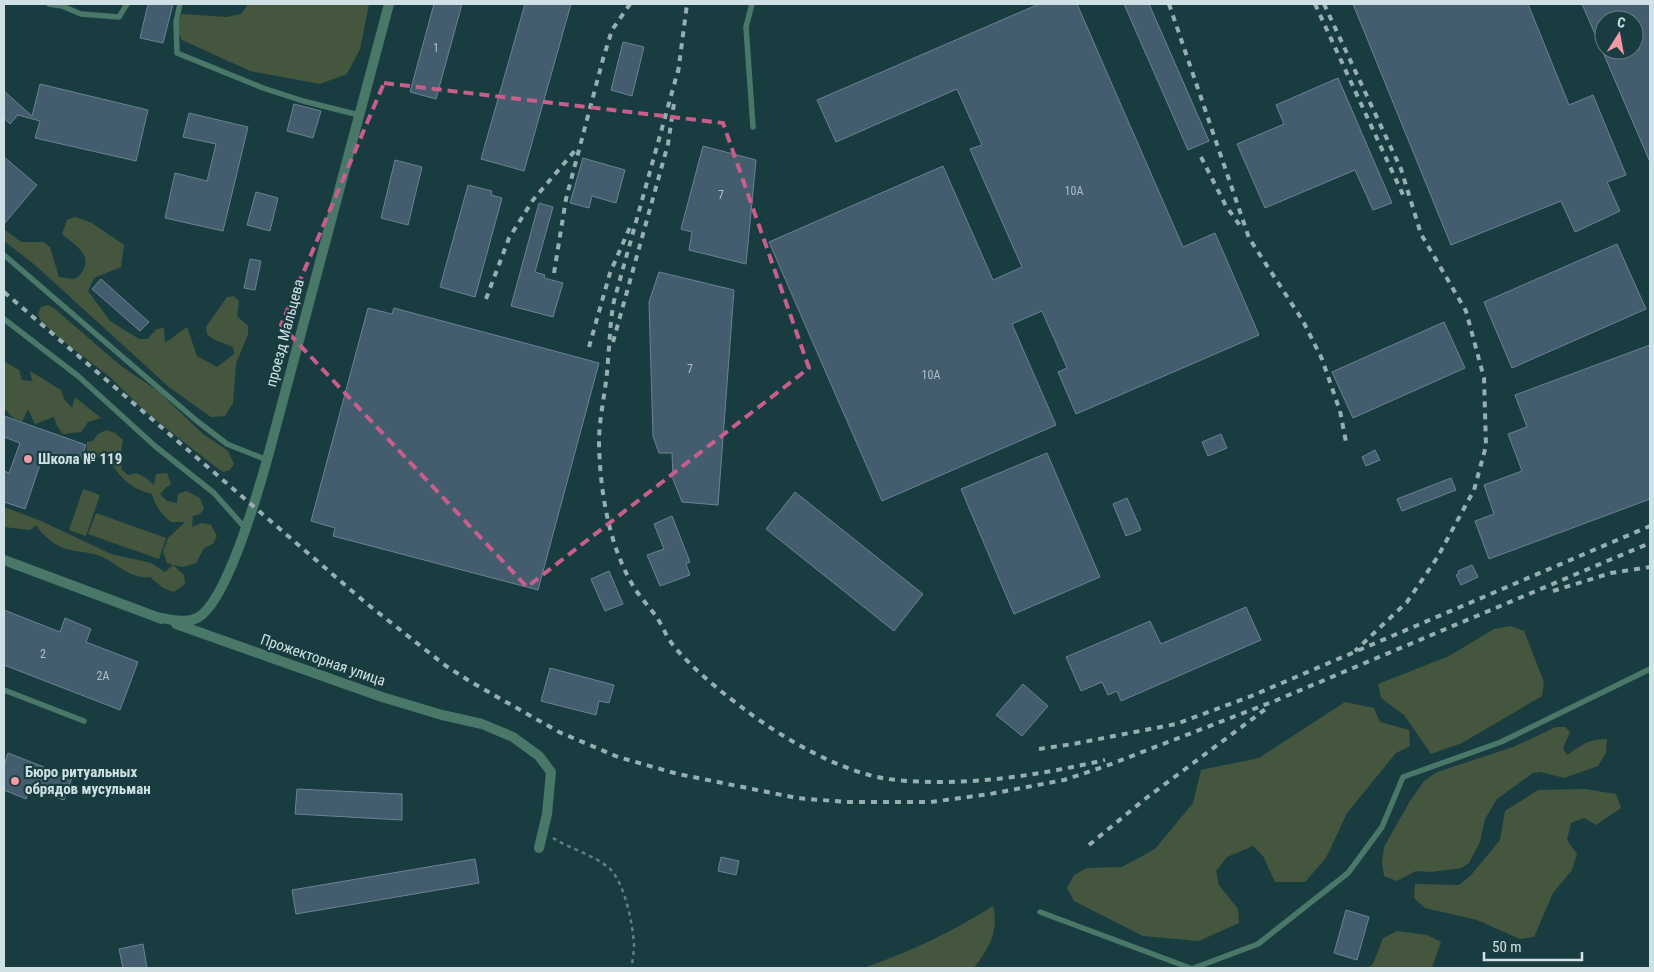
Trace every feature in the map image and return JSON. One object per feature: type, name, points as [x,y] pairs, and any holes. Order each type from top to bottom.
[{"type":"street","name":"проезд Мальцева","points":[[156,617],[186,621],[196,619],[205,613],[218,593],[246,528],[267,460],[389,4]]},
{"type":"street","name":"Прожекторная улица","points":[[4,560],[156,617],[382,697],[482,724],[513,737],[539,756],[551,772],[550,792],[539,848]]},
{"type":"lane","points":[[50,4],[62,6],[80,14],[119,17],[127,4]]},
{"type":"lane","points":[[180,4],[176,22],[177,53],[262,88],[303,101],[359,115]]},
{"type":"lane","points":[[752,4],[746,28],[753,127]]},
{"type":"lane","points":[[4,255],[197,421],[227,444],[267,460]]},
{"type":"lane","points":[[4,319],[78,376],[155,446],[214,493],[246,528]]},
{"type":"lane","points":[[1040,912],[1192,968],[1258,944],[1348,872],[1382,827],[1402,776],[1501,742],[1650,668]]},
{"type":"lane","points":[[4,690],[84,720]]},
{"type":"path","points":[[543,832],[610,869],[621,884],[634,945],[632,968]]},
{"type":"highlighted area","points":[[384,83],[723,123],[809,368],[527,587],[281,325]]},
{"type":"green space","points":[[248,4],[369,4],[360,49],[347,74],[320,84],[250,71],[182,40],[175,27],[182,14],[227,17],[241,14]]},
{"type":"green space","points":[[75,217],[92,223],[124,245],[121,267],[94,278],[88,291],[110,321],[139,339],[147,339],[157,329],[164,328],[165,343],[187,327],[197,356],[217,367],[234,354],[233,347],[213,339],[207,334],[206,327],[227,297],[234,296],[239,301],[237,316],[248,326],[248,334],[236,364],[233,403],[225,416],[211,417],[170,388],[35,265],[4,241],[4,229],[21,242],[43,242],[50,247],[59,277],[74,279],[83,270],[85,258],[83,253],[62,234],[67,220]]},
{"type":"green space","points":[[48,305],[121,366],[158,391],[203,434],[228,451],[234,464],[230,470],[223,472],[217,468],[147,413],[110,377],[58,337],[41,321],[38,314],[41,307]]},
{"type":"green space","points":[[4,361],[19,370],[22,380],[32,381],[30,371],[61,390],[64,399],[72,408],[75,397],[101,418],[88,422],[81,432],[63,434],[57,426],[54,417],[35,424],[28,409],[22,422],[12,417],[4,408]]},
{"type":"green space","points":[[106,430],[115,433],[123,440],[120,459],[122,470],[128,475],[136,473],[154,485],[156,474],[167,473],[171,484],[160,494],[167,501],[177,503],[178,494],[186,491],[200,498],[204,509],[200,514],[193,516],[192,527],[202,523],[211,525],[217,536],[213,544],[204,548],[196,563],[183,567],[167,563],[163,551],[168,538],[185,522],[171,522],[159,510],[152,494],[137,489],[126,481],[107,458],[99,458],[87,452],[87,442],[93,441],[98,434]]},
{"type":"green space","points":[[83,489],[100,495],[86,536],[69,530]]},
{"type":"green space","points":[[4,507],[41,521],[111,554],[151,563],[165,572],[173,565],[184,575],[185,584],[174,592],[163,588],[150,577],[136,576],[97,555],[60,547],[47,538],[36,525],[30,530],[4,527]]},
{"type":"green space","points":[[96,513],[166,538],[159,559],[88,534]]},
{"type":"green space","points":[[1510,626],[1524,631],[1544,682],[1542,696],[1462,743],[1431,754],[1404,715],[1381,698],[1378,684],[1449,656],[1494,629]]},
{"type":"green space","points":[[1345,702],[1374,708],[1380,722],[1409,730],[1410,746],[1396,753],[1347,813],[1326,858],[1305,882],[1275,882],[1263,856],[1253,846],[1227,857],[1216,871],[1219,885],[1238,909],[1239,923],[1199,941],[1143,936],[1074,901],[1067,888],[1074,875],[1087,868],[1122,867],[1155,849],[1193,803],[1201,770],[1259,758]]},
{"type":"green space","points":[[1556,727],[1565,727],[1570,732],[1563,748],[1567,755],[1590,741],[1607,739],[1606,753],[1598,766],[1564,778],[1541,772],[1533,773],[1497,799],[1485,819],[1480,842],[1469,863],[1461,868],[1431,872],[1416,871],[1397,881],[1384,876],[1382,862],[1384,847],[1410,801],[1424,781],[1437,772],[1513,747]]},
{"type":"green space","points":[[1585,789],[1616,794],[1621,808],[1596,825],[1584,818],[1571,823],[1567,840],[1577,854],[1572,870],[1553,893],[1534,937],[1520,939],[1477,920],[1425,908],[1414,898],[1415,884],[1459,885],[1471,875],[1500,840],[1505,811],[1538,790]]},
{"type":"green space","points":[[993,906],[995,916],[994,932],[988,946],[974,968],[864,968],[930,941]]},
{"type":"green space","points":[[1397,931],[1427,935],[1441,942],[1432,968],[1368,968],[1373,964],[1383,938]]},
{"type":"building","points":[[148,4],[173,4],[163,43],[140,38]]},
{"type":"building","points":[[434,4],[462,4],[436,99],[410,92]]},
{"type":"building","points":[[525,4],[571,4],[524,171],[481,159]]},
{"type":"building","points":[[1039,4],[1077,4],[1183,247],[1215,233],[1259,335],[1076,414],[1058,372],[1067,368],[1042,311],[1012,324],[1056,425],[882,501],[769,242],[943,166],[993,280],[1022,267],[970,149],[982,145],[957,89],[836,142],[817,100]]},
{"type":"building","points":[[1124,4],[1149,4],[1209,141],[1188,150]]},
{"type":"building","points":[[1353,4],[1528,4],[1569,105],[1593,95],[1626,175],[1607,182],[1620,211],[1575,232],[1561,201],[1451,245]]},
{"type":"building","points":[[1582,4],[1650,4],[1650,162],[1606,60],[1644,60],[1644,10],[1594,10],[1594,32]]},
{"type":"building","points":[[623,42],[644,47],[632,96],[611,90]]},
{"type":"building","points":[[1338,78],[1392,203],[1373,210],[1355,170],[1265,208],[1237,144],[1284,124],[1276,105]]},
{"type":"building","points":[[40,84],[148,110],[136,161],[35,138],[40,121],[18,115],[10,124],[4,118],[4,91],[32,116]]},
{"type":"building","points":[[294,104],[321,111],[313,138],[287,131]]},
{"type":"building","points":[[189,113],[248,127],[223,231],[165,218],[175,173],[207,181],[216,144],[183,137]]},
{"type":"building","points":[[703,146],[756,160],[746,264],[689,250],[692,232],[681,229]]},
{"type":"building","points":[[4,157],[37,185],[4,224]]},
{"type":"building","points":[[583,158],[625,170],[616,203],[592,196],[589,208],[570,203]]},
{"type":"building","points":[[395,160],[422,167],[408,225],[381,218]]},
{"type":"building","points":[[468,185],[492,191],[491,195],[502,198],[475,297],[440,287]]},
{"type":"building","points":[[256,192],[278,198],[270,231],[247,225]]},
{"type":"building","points":[[539,203],[553,207],[535,272],[545,275],[544,278],[563,283],[553,317],[511,306]]},
{"type":"building","points":[[1617,244],[1646,309],[1512,368],[1484,302]]},
{"type":"building","points":[[250,259],[261,261],[255,290],[244,288]]},
{"type":"building","points":[[659,272],[734,290],[718,505],[682,502],[673,479],[672,453],[659,453],[653,436],[649,302]]},
{"type":"building","points":[[101,279],[149,322],[140,331],[92,289]]},
{"type":"building","points":[[368,308],[392,314],[394,308],[599,363],[538,590],[333,536],[335,528],[311,521]]},
{"type":"building","points":[[1444,322],[1465,368],[1353,418],[1332,372]]},
{"type":"building","points":[[1650,345],[1650,499],[1489,559],[1475,521],[1494,514],[1484,485],[1522,471],[1508,434],[1527,427],[1515,395]]},
{"type":"building","name":"Школа № 119","points":[[4,416],[86,445],[79,465],[44,453],[25,509],[4,502],[4,471],[9,473],[20,443],[4,437]]},
{"type":"building","points":[[1221,434],[1227,448],[1208,456],[1202,442]]},
{"type":"building","points":[[1375,450],[1380,460],[1366,466],[1362,457]]},
{"type":"building","points":[[1047,453],[1100,577],[1014,614],[961,489]]},
{"type":"building","points":[[1451,478],[1456,490],[1402,511],[1397,499]]},
{"type":"building","points":[[795,492],[923,594],[894,631],[766,529]]},
{"type":"building","points":[[1127,498],[1141,530],[1126,536],[1113,504]]},
{"type":"building","points":[[672,516],[690,562],[686,564],[690,575],[660,586],[647,555],[664,549],[654,524]]},
{"type":"building","points":[[1472,565],[1478,577],[1461,585],[1456,575],[1459,573],[1458,571]]},
{"type":"building","points":[[609,571],[623,604],[605,611],[591,579]]},
{"type":"building","points":[[1246,607],[1261,640],[1121,701],[1117,691],[1108,695],[1102,682],[1081,691],[1066,657],[1150,621],[1161,644]]},
{"type":"building","points":[[4,610],[60,632],[65,618],[91,629],[86,642],[138,662],[120,710],[4,665]]},
{"type":"building","points":[[550,668],[614,685],[609,703],[599,701],[596,715],[541,701]]},
{"type":"building","points":[[1023,684],[1048,706],[1022,736],[996,715]]},
{"type":"building","points":[[8,753],[72,778],[64,800],[30,788],[26,799],[4,790],[4,765]]},
{"type":"building","points":[[297,789],[402,794],[402,820],[295,814]]},
{"type":"building","points":[[721,857],[739,861],[736,875],[718,871]]},
{"type":"building","points":[[475,859],[479,883],[296,914],[292,890]]},
{"type":"building","points":[[1346,910],[1369,917],[1357,960],[1334,953]]},
{"type":"building","points":[[143,944],[147,968],[123,968],[119,949]]},
{"type":"railway","points":[[554,273],[566,199],[603,59],[612,30],[630,4]]},
{"type":"railway","points":[[678,73],[687,4]]},
{"type":"railway","points":[[1169,4],[1249,238],[1303,321],[1322,359],[1340,411],[1346,442]]},
{"type":"railway","points":[[1315,4],[1404,197]]},
{"type":"railway","points":[[1324,4],[1401,169],[1421,234],[1466,311],[1484,378],[1486,446],[1474,490],[1437,558],[1407,602],[1355,651]]},
{"type":"railway","points":[[679,67],[614,301],[599,432],[601,481],[612,537],[626,573],[635,589],[656,616],[673,645],[689,663],[719,689],[748,712],[797,744],[852,770],[888,779],[942,782],[970,781],[1052,771],[1105,760]]},
{"type":"railway","points":[[613,342],[668,144],[674,103]]},
{"type":"railway","points":[[486,299],[509,238],[533,200],[578,147]]},
{"type":"railway","points":[[1201,157],[1226,206],[1241,227]]},
{"type":"railway","points":[[589,347],[610,273],[630,227]]},
{"type":"railway","points":[[4,292],[366,603],[446,666],[471,682],[559,732],[618,757],[678,774],[797,798],[846,802],[931,802],[990,794],[1064,780],[1106,766],[1277,700],[1650,543]]},
{"type":"railway","points":[[1039,749],[1176,724],[1249,697],[1650,526]]},
{"type":"railway","points":[[1553,591],[1611,573],[1650,567]]},
{"type":"railway","points":[[1089,845],[1145,799],[1267,708]]},
{"type":"place","name":"Школа № 119","points":[[28,459]]},
{"type":"place","name":"Бюро ритуальных обрядов мусульман","points":[[15,781]]}]
